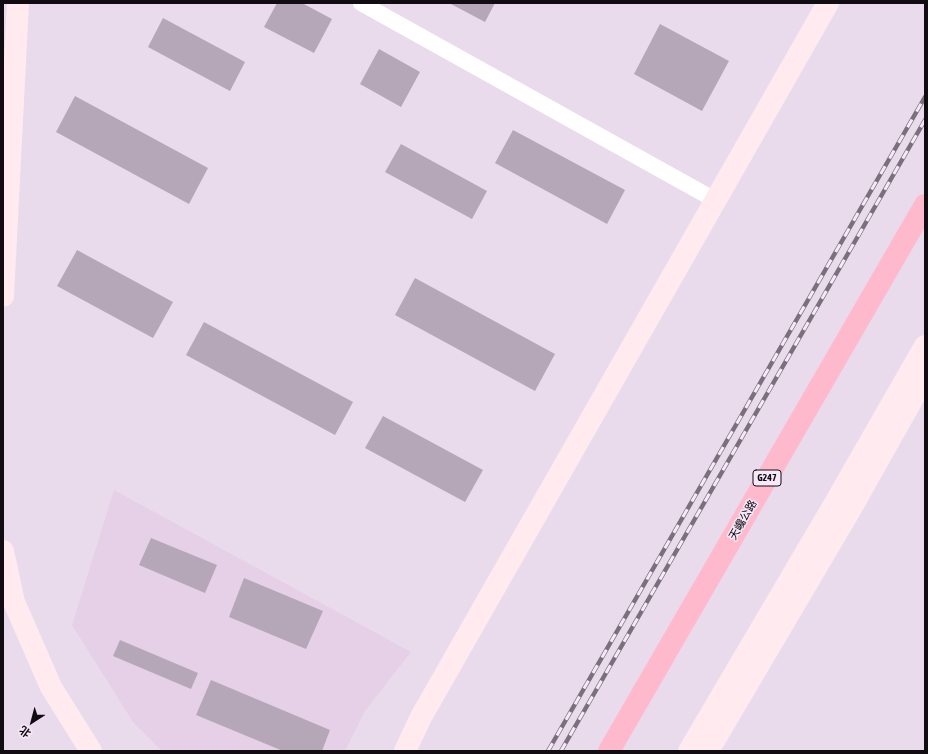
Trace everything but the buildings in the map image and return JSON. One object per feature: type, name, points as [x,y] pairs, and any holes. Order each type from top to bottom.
[{"type":"highway","name":"天巉公路","points":[[609,751],[925,205]]},
{"type":"main road","points":[[3,296],[18,3]]},
{"type":"main road","points":[[405,751],[421,717],[828,3]]},
{"type":"main road","points":[[689,751],[835,504],[925,346]]},
{"type":"main road","points":[[708,751],[845,518],[925,377]]},
{"type":"main road","points":[[3,550],[14,602],[51,687],[91,751]]},
{"type":"street","points":[[361,3],[715,200]]},
{"type":"shaded area","points":[[114,490],[411,652],[365,711],[345,751],[162,751],[133,722],[72,625]]},
{"type":"railway","points":[[548,751],[925,97]]},
{"type":"railway","points":[[561,751],[925,120]]}]
